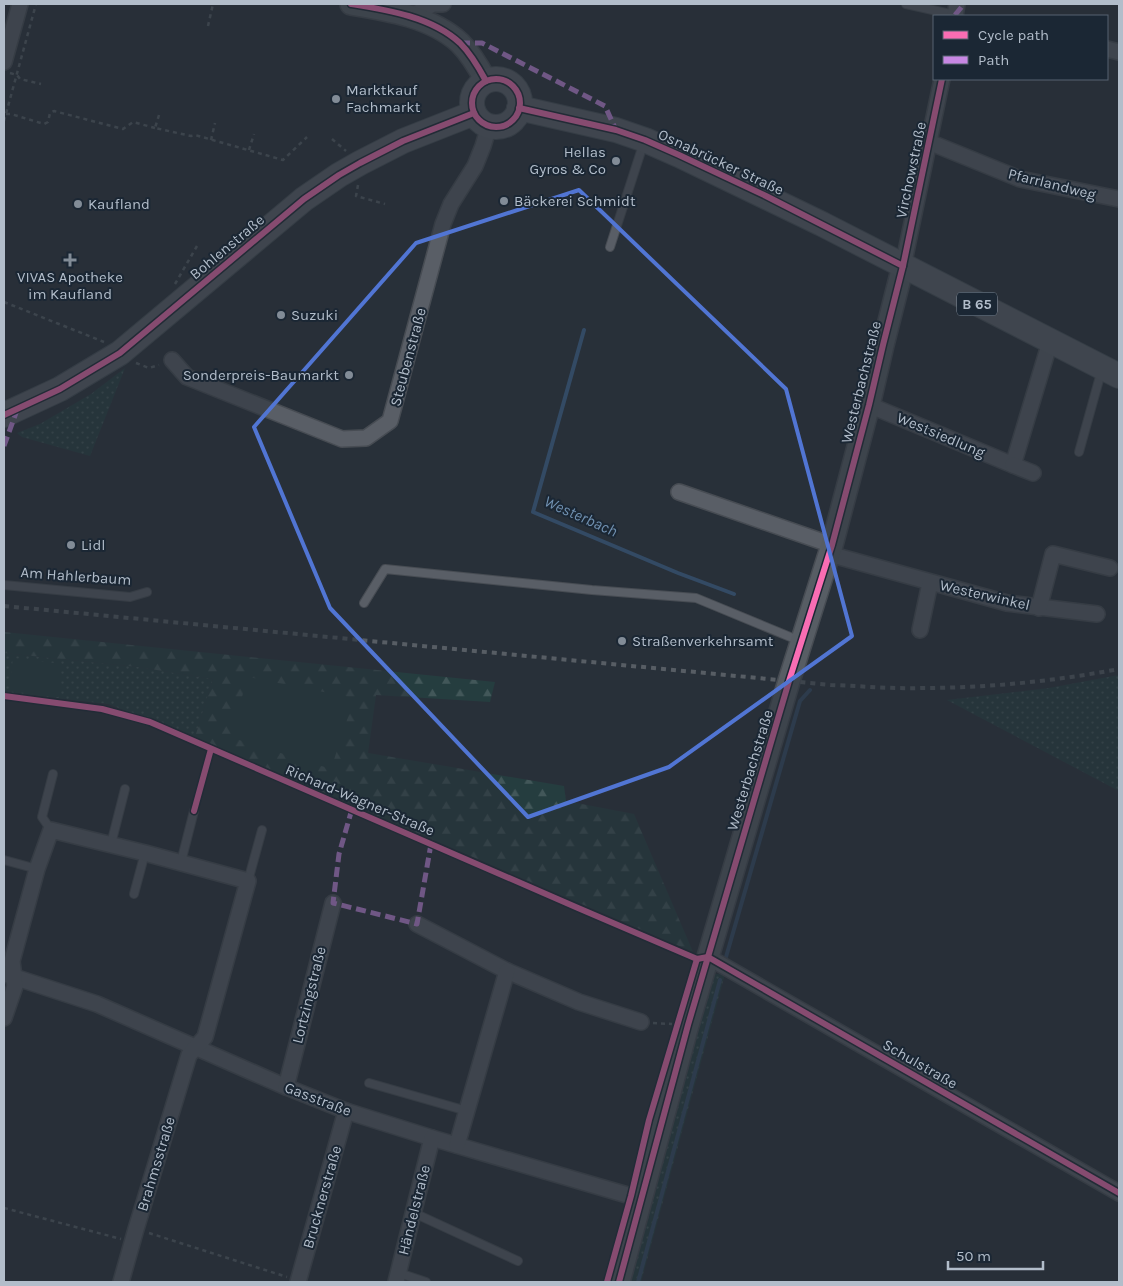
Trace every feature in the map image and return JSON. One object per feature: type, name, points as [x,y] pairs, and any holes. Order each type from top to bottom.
[{"type":"main road","points":[[351,4],[389,7],[440,29],[460,43],[478,66],[486,81]]},
{"type":"main road","points":[[501,80],[508,82],[518,93],[519,108],[513,120],[502,126],[482,119],[472,106],[475,91],[486,81],[501,80]]},
{"type":"main road","name":"Osnabrücker Straße","points":[[519,108],[616,130],[679,155],[758,192],[1111,372]]},
{"type":"main road","name":"Bohlenstraße","points":[[4,415],[60,388],[120,353],[304,199],[339,176],[403,141],[482,119]]},
{"type":"main road","name":"Westerbachstraße","points":[[619,1282],[688,1025],[831,550],[903,266]]},
{"type":"street","points":[[4,62],[20,4]]},
{"type":"street","points":[[410,16],[433,4],[443,4]]},
{"type":"street","name":"Virchowstraße","points":[[903,266],[942,80]]},
{"type":"street","name":"Steubenstraße","points":[[172,360],[188,377],[342,438],[366,438],[390,421],[444,224],[451,204],[475,166],[483,146],[482,119]]},
{"type":"street","name":"Pfarrlandweg","points":[[930,142],[1020,179],[1119,199]]},
{"type":"street","points":[[1013,465],[1050,342]]},
{"type":"street","name":"Westsiedlung","points":[[869,405],[1033,473]]},
{"type":"street","points":[[679,492],[831,550]]},
{"type":"street","name":"Westerwinkel","points":[[831,550],[930,583],[1007,603],[1097,614]]},
{"type":"street","name":"Westerwinkel","points":[[1039,608],[1053,554],[1110,568]]},
{"type":"street","name":"Westerwinkel","points":[[920,630],[930,583]]},
{"type":"street","points":[[4,1018],[15,986],[9,975],[12,961],[51,830],[248,881]]},
{"type":"street","name":"Brahmsstraße","points":[[121,1282],[189,1055],[194,1047],[205,1037],[248,881]]},
{"type":"street","name":"Lortzingstraße","points":[[286,1087],[333,903]]},
{"type":"street","points":[[417,924],[506,971],[579,1002],[641,1022]]},
{"type":"street","name":"Schulstraße","points":[[708,957],[1119,1193]]},
{"type":"street","points":[[457,1145],[506,971]]},
{"type":"street","name":"Gasstraße","points":[[9,975],[97,1004],[286,1087],[346,1111],[642,1199]]},
{"type":"street","name":"Brucknerstraße","points":[[298,1282],[346,1111]]},
{"type":"street","name":"Händelstraße","points":[[397,1278],[432,1138]]},
{"type":"lane","points":[[906,4],[956,13]]},
{"type":"lane","points":[[610,247],[644,140]]},
{"type":"lane","points":[[1079,452],[1111,372]]},
{"type":"lane","points":[[364,603],[385,569],[592,590],[696,598],[802,642]]},
{"type":"lane","name":"Am Hahlerbaum","points":[[4,585],[130,597],[147,592]]},
{"type":"lane","points":[[51,830],[42,817],[53,774]]},
{"type":"lane","points":[[111,844],[125,790]]},
{"type":"lane","points":[[180,862],[194,811]]},
{"type":"lane","points":[[248,881],[262,830]]},
{"type":"lane","points":[[134,894],[145,853]]},
{"type":"lane","points":[[4,860],[38,869]]},
{"type":"lane","points":[[370,1083],[467,1111]]},
{"type":"lane","points":[[414,1213],[518,1260]]},
{"type":"lane","points":[[397,1278],[426,1282]]},
{"type":"path","points":[[4,121],[36,4]]},
{"type":"path","points":[[208,26],[213,4]]},
{"type":"path","points":[[4,71],[17,75],[20,79],[41,84]]},
{"type":"path","points":[[6,114],[44,124],[48,122],[50,113],[54,111],[123,129],[133,122],[191,136],[196,135],[283,160],[307,137]]},
{"type":"path","points":[[155,128],[159,115]]},
{"type":"path","points":[[211,140],[215,123]]},
{"type":"path","points":[[249,150],[254,134]]},
{"type":"path","points":[[360,163],[356,196],[385,204]]},
{"type":"path","points":[[4,302],[107,343],[133,362],[149,368],[172,360]]},
{"type":"path","points":[[641,1022],[677,1024],[674,1034]]},
{"type":"path","points":[[4,1208],[134,1235],[298,1282]]},
{"type":"highlighted area","points":[[579,190],[786,389],[852,636],[669,767],[528,817],[330,608],[254,427],[416,243]]},
{"type":"green space","points":[[125,368],[90,456],[22,437],[17,433],[40,424],[91,394]]},
{"type":"green space","points":[[4,632],[495,682],[490,702],[376,695],[368,753],[564,786],[566,801],[634,814],[693,952],[195,737],[213,679],[138,667],[4,653]]},
{"type":"green space","points":[[4,653],[138,667],[213,679],[195,737],[108,704],[4,692]]},
{"type":"green space","points":[[13,658],[62,664],[58,697],[9,691]]},
{"type":"green space","points":[[1119,675],[1119,791],[947,700],[1049,688]]},
{"type":"green space","points":[[248,677],[354,698],[331,769],[230,737]]},
{"type":"green space","points":[[712,974],[725,974],[641,1282],[629,1282]]},
{"type":"waterway","name":"Westerbach","points":[[584,330],[533,512],[678,573],[734,594]]},
{"type":"waterway","name":"Westerbach","points":[[726,957],[800,701],[810,690]]},
{"type":"waterway","name":"Westerbach","points":[[638,1282],[720,980]]},
{"type":"railway","points":[[4,606],[831,685],[899,688],[972,687],[1046,680],[1119,669]]},
{"type":"marked path","points":[[955,15],[964,4]]},
{"type":"marked path","points":[[460,43],[482,43],[605,106],[616,130]]},
{"type":"marked path","points":[[4,446],[17,410]]},
{"type":"marked path","points":[[352,809],[339,854],[333,903],[417,924],[431,844]]},
{"type":"cycle path","points":[[351,4],[409,16],[449,34],[464,47],[486,81]]},
{"type":"cycle path","points":[[496,79],[505,81],[513,86],[518,94],[520,103],[518,112],[513,120],[505,125],[496,127],[487,125],[479,120],[474,112],[472,103],[474,94],[479,86],[487,81],[496,79]]},
{"type":"cycle path","points":[[619,1282],[688,1025],[789,681],[832,545],[903,266],[942,80]]},
{"type":"cycle path","points":[[519,108],[616,130],[645,140],[766,196],[903,266]]},
{"type":"cycle path","points":[[4,415],[60,389],[120,353],[304,199],[339,175],[403,141],[474,113]]},
{"type":"cycle path","name":"Richard-Wagner-Straße","points":[[4,696],[102,709],[150,722],[697,959],[708,957]]},
{"type":"cycle path","points":[[194,811],[211,749]]},
{"type":"cycle path","points":[[708,957],[1119,1193]]},
{"type":"cycle path","points":[[607,1282],[631,1196],[649,1120],[697,959]]},
{"type":"place","name":"Marktkauf Fachmarkt","points":[[336,99]]},
{"type":"place","name":"Hellas Gyros & Co","points":[[616,161]]},
{"type":"place","name":"Bäckerei Schmidt","points":[[504,201]]},
{"type":"place","name":"Kaufland","points":[[78,204]]},
{"type":"place","name":"VIVAS Apotheke im Kaufland","points":[[70,260]]},
{"type":"place","name":"Suzuki","points":[[281,315]]},
{"type":"place","name":"Sonderpreis-Baumarkt","points":[[349,375]]},
{"type":"place","name":"Lidl","points":[[71,545]]},
{"type":"place","name":"Straßenverkehrsamt","points":[[622,641]]}]
